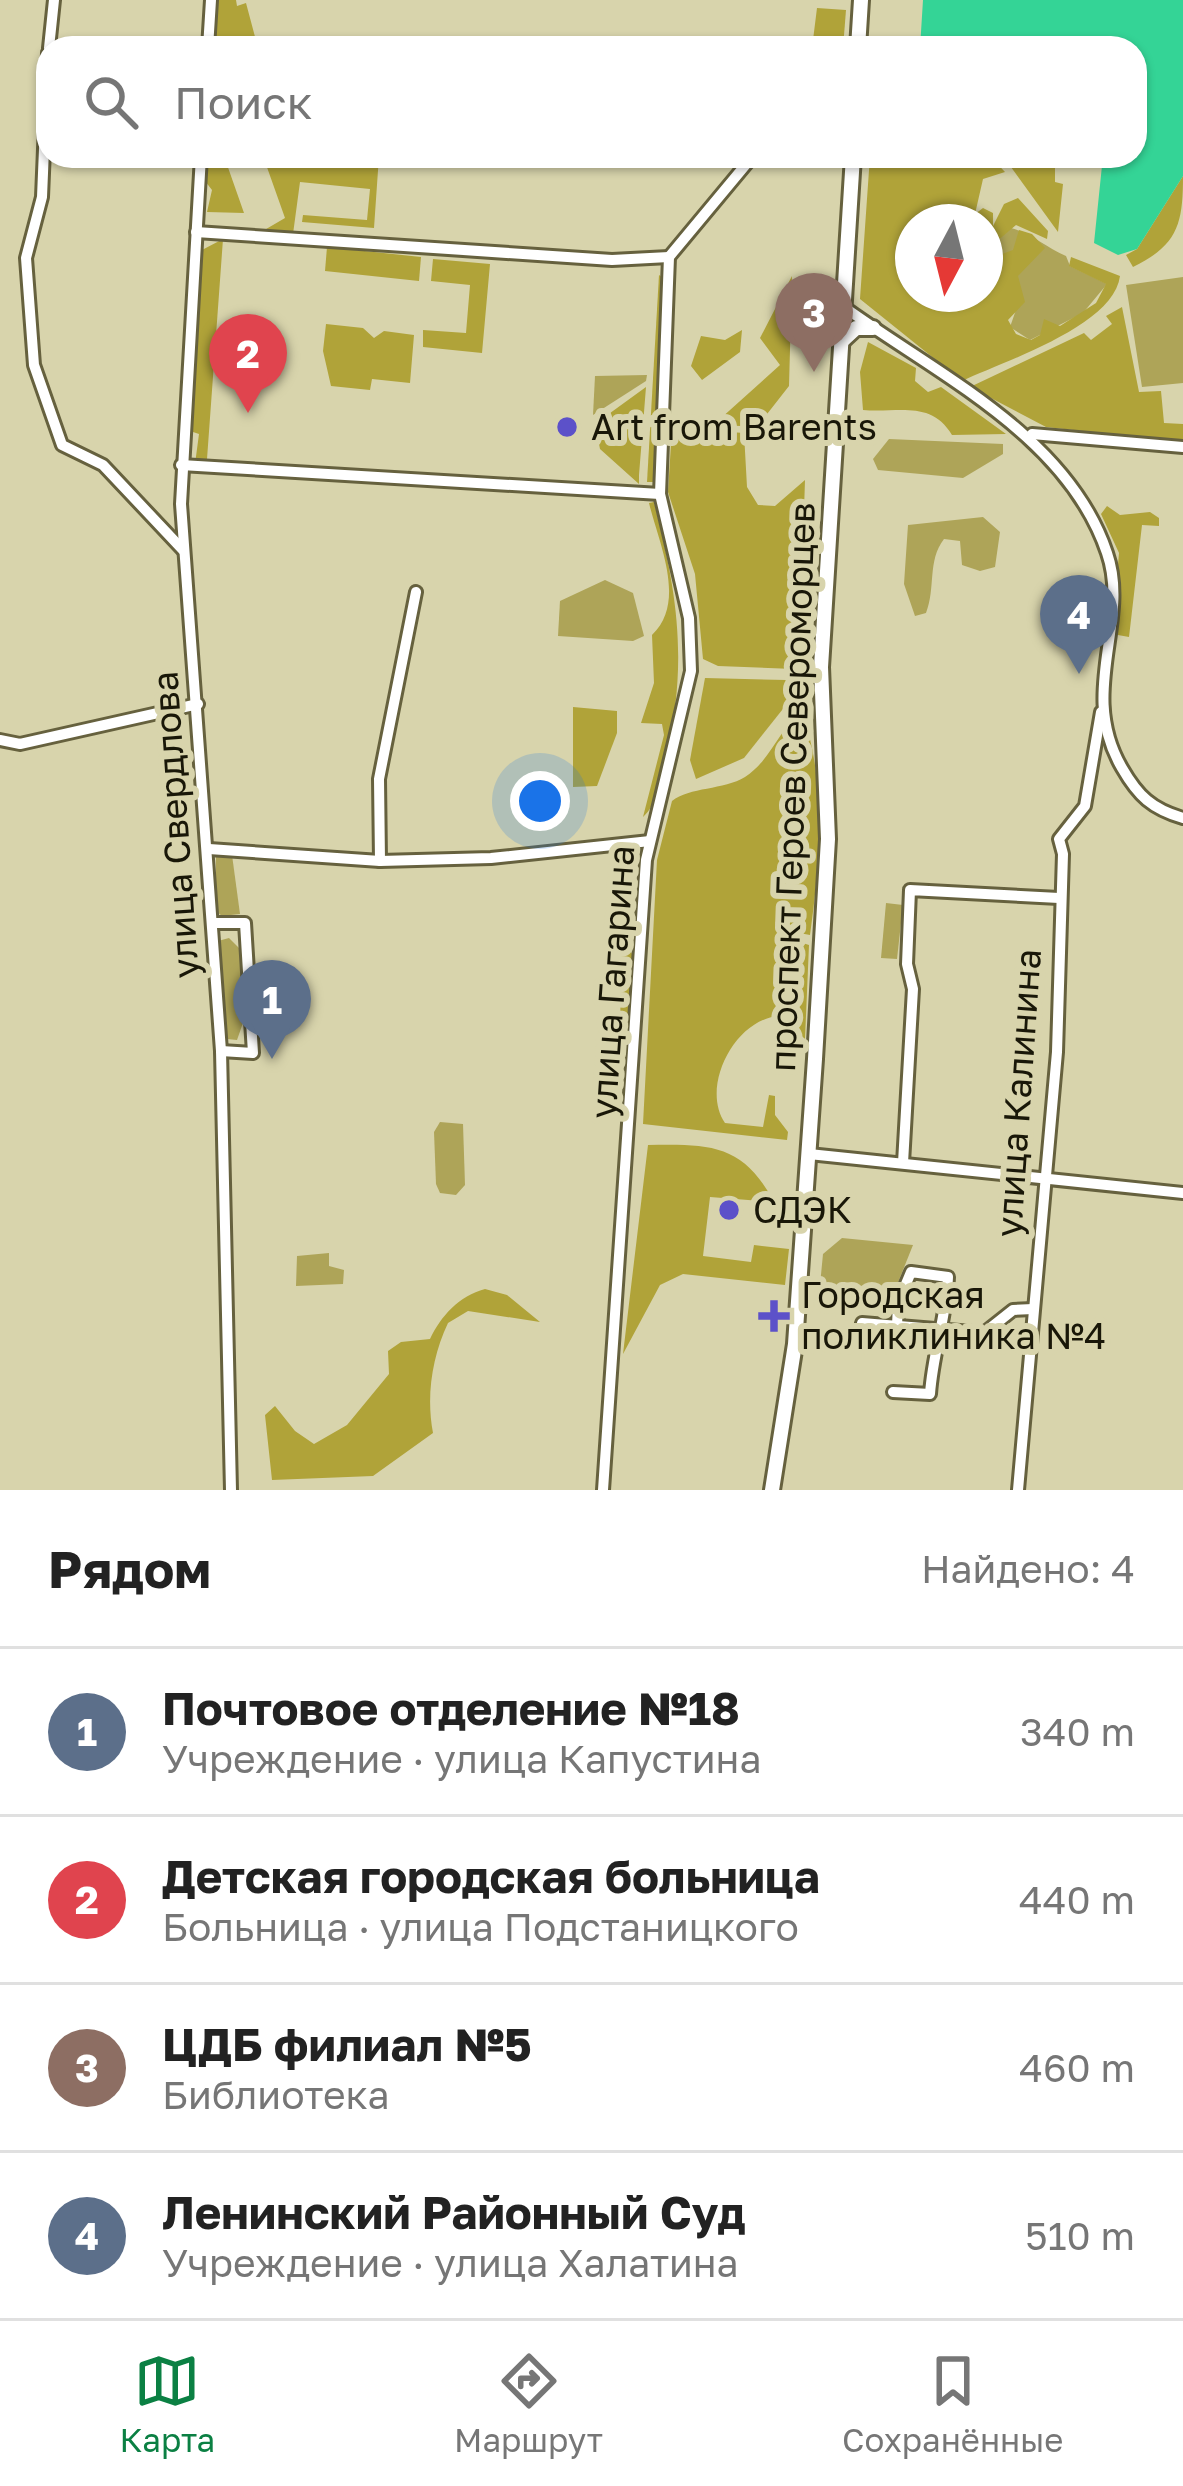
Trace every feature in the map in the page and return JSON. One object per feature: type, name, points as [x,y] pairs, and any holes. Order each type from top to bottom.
[{"type":"main road","points":[[859,36],[861,0]]},
{"type":"main road","points":[[854,36],[859,28]]},
{"type":"main road","name":"проспект Героев Североморцев","points":[[772,1490],[787,1418],[828,839],[820,667],[852,168]]},
{"type":"main road","points":[[843,340],[858,328],[873,328]]},
{"type":"street","points":[[50,36],[55,0]]},
{"type":"street","points":[[209,36],[211,0]]},
{"type":"street","points":[[43,168],[42,196],[26,258],[34,365],[62,445],[103,465],[183,550]]},
{"type":"street","name":"улица Свердлова","points":[[200,168],[181,465],[183,550],[221,1051],[235,1490]]},
{"type":"street","points":[[196,232],[612,260],[669,257],[743,168]]},
{"type":"street","name":"улица Гагарина","points":[[603,1490],[650,841],[684,715],[692,656],[689,618],[660,494],[669,257]]},
{"type":"street","points":[[844,307],[1029,434],[1183,447]]},
{"type":"street","name":"улица Калинина","points":[[1018,1490],[1042,1178],[1057,1052],[1060,835],[1085,806],[1101,712],[1109,558],[1046,450],[1029,434]]},
{"type":"street","points":[[181,465],[660,494]]},
{"type":"street","points":[[380,861],[380,779],[416,592]]},
{"type":"street","points":[[0,740],[20,744],[198,704]]},
{"type":"street","points":[[1101,712],[1111,749],[1144,800],[1183,818]]},
{"type":"street","points":[[209,849],[380,861],[490,858],[650,841]]},
{"type":"street","points":[[903,1163],[914,989],[907,964],[910,890],[1059,898]]},
{"type":"street","points":[[212,923],[245,923],[253,1053],[221,1051]]},
{"type":"street","points":[[808,1154],[1183,1193]]},
{"type":"street","points":[[893,1392],[930,1394],[934,1346],[945,1330],[948,1276],[911,1272],[898,1303],[897,1326]]},
{"type":"street","points":[[862,1323],[984,1334],[1013,1310],[1033,1310]]},
{"type":"shaded area","points":[[217,0],[236,0],[237,6],[246,3],[255,36],[215,36]]},
{"type":"shaded area","points":[[923,0],[1183,0],[1183,176],[1137,249],[1118,255],[1094,243],[1102,168],[1147,168],[1147,36],[921,36]]},
{"type":"shaded area","points":[[817,8],[846,10],[844,36],[814,36]]},
{"type":"shaded area","points":[[206,168],[228,168],[244,213],[207,212],[212,190],[205,181]]},
{"type":"shaded area","points":[[267,168],[378,168],[374,228],[302,222],[303,215],[367,220],[370,189],[300,182],[293,234],[261,232],[285,218]]},
{"type":"shaded area","points":[[869,168],[1001,168],[1005,172],[983,179],[977,204],[895,204],[895,312],[1003,312],[1003,254],[1013,250],[1019,230],[1032,234],[1045,248],[1018,276],[1025,302],[1008,320],[1016,334],[1031,340],[1040,335],[1044,319],[1060,326],[1096,303],[1106,284],[1069,266],[1071,257],[1120,276],[1099,311],[1078,326],[962,381],[860,299]]},
{"type":"shaded area","points":[[1012,168],[1055,168],[1055,182],[1063,184],[1058,232]]},
{"type":"shaded area","points":[[1183,176],[1175,231],[1160,250],[1133,267],[1126,255],[1137,249]]},
{"type":"shaded area","points":[[1018,198],[1048,231],[1047,239],[1016,225],[1003,236],[1003,206]]},
{"type":"shaded area","points":[[1011,228],[1026,234],[1066,256],[1070,266],[1107,284],[1083,313],[1030,340],[1010,327],[1017,307],[1003,296],[1003,235]]},
{"type":"shaded area","points":[[223,239],[207,459],[195,464],[199,434],[190,431],[202,250]]},
{"type":"shaded area","points":[[327,247],[421,257],[419,281],[325,271]]},
{"type":"shaded area","points":[[433,259],[490,264],[482,353],[423,347],[423,330],[466,333],[470,285],[431,281]]},
{"type":"shaded area","points":[[659,275],[666,280],[655,482],[647,482]]},
{"type":"shaded area","points":[[792,276],[789,386],[757,427],[672,422],[672,417],[720,419],[780,365],[760,338]]},
{"type":"shaded area","points":[[1183,277],[1183,383],[1142,387],[1126,285]]},
{"type":"shaded area","points":[[1122,307],[1139,392],[1161,391],[1164,423],[1183,424],[1183,442],[1046,427],[970,387],[1084,333],[1091,340],[1112,324],[1106,316]]},
{"type":"shaded area","points":[[326,324],[363,328],[374,338],[384,331],[414,335],[410,383],[372,379],[370,390],[331,386],[323,351]]},
{"type":"shaded area","points":[[742,330],[740,352],[702,380],[691,366],[701,336],[725,340]]},
{"type":"shaded area","points":[[868,342],[916,368],[915,381],[928,392],[941,387],[1006,434],[952,435],[924,412],[863,410],[860,372]]},
{"type":"shaded area","points":[[647,375],[646,381],[593,415],[595,376]]},
{"type":"shaded area","points":[[646,387],[639,484],[600,449],[595,424]]},
{"type":"shaded area","points":[[672,428],[744,433],[747,487],[758,505],[775,506],[805,480],[799,663],[794,669],[718,666],[703,659],[695,574],[668,492]]},
{"type":"shaded area","points":[[889,439],[1003,444],[1003,454],[963,478],[878,470],[873,459]]},
{"type":"shaded area","points":[[654,502],[674,599],[677,691],[656,798],[643,817],[664,735],[662,724],[641,723],[654,683],[652,635],[662,622],[669,590],[649,503]]},
{"type":"shaded area","points":[[1107,506],[1120,515],[1150,512],[1159,518],[1159,526],[1142,525],[1129,637],[1118,635],[1113,622],[1119,553],[1101,514]]},
{"type":"shaded area","points":[[983,517],[1000,532],[995,567],[980,571],[962,565],[960,541],[944,539],[935,556],[926,613],[915,616],[904,584],[908,525]]},
{"type":"shaded area","points":[[605,580],[633,593],[644,636],[633,641],[558,636],[560,601]]},
{"type":"shaded area","points":[[705,678],[786,680],[798,690],[744,758],[696,779],[690,760]]},
{"type":"shaded area","points":[[573,707],[617,711],[617,733],[597,786],[573,787]]},
{"type":"shaded area","points":[[801,710],[815,763],[818,850],[810,935],[794,932],[787,938],[809,945],[805,1039],[780,1016],[749,1028],[726,1057],[717,1091],[725,1123],[763,1127],[769,1095],[775,1096],[775,1115],[788,1132],[787,1140],[643,1124],[657,860],[672,801],[745,777]]},
{"type":"shaded area","points":[[216,853],[232,855],[240,914],[222,916],[216,911]]},
{"type":"shaded area","points":[[886,903],[903,905],[897,959],[881,958]]},
{"type":"shaded area","points":[[229,938],[243,952],[245,1017],[237,1040],[227,1039],[218,941]]},
{"type":"shaded area","points":[[621,951],[630,951],[636,959],[625,1051],[620,1046]]},
{"type":"shaded area","points":[[440,1122],[463,1124],[465,1185],[456,1195],[440,1193],[436,1184],[434,1132]]},
{"type":"shaded area","points":[[648,1145],[707,1147],[750,1168],[774,1202],[710,1197],[703,1256],[751,1262],[754,1245],[789,1249],[785,1285],[683,1274],[660,1285],[623,1354]]},
{"type":"shaded area","points":[[842,1238],[913,1245],[891,1300],[853,1296],[820,1285],[823,1254]]},
{"type":"shaded area","points":[[329,1253],[329,1266],[344,1270],[343,1284],[296,1286],[297,1256]]},
{"type":"shaded area","points":[[485,1289],[507,1295],[540,1322],[468,1311],[448,1323],[432,1377],[433,1433],[373,1476],[272,1480],[265,1415],[275,1406],[295,1431],[314,1444],[347,1425],[389,1374],[388,1351],[401,1342],[430,1339],[452,1308]]},
{"type":"place","name":"ЦДБ филиал №5","points":[[814,372]]},
{"type":"place","name":"Детская городская больница","points":[[248,413]]},
{"type":"place","name":"Art from Barents","points":[[567,427]]},
{"type":"place","name":"Ленинский Районный Суд","points":[[1079,674]]},
{"type":"place","name":"Почтовое отделение №18","points":[[272,1059]]},
{"type":"place","name":"СДЭК","points":[[729,1210]]},
{"type":"place","name":"Городская поликлиника №4","points":[[774,1316]]}]
